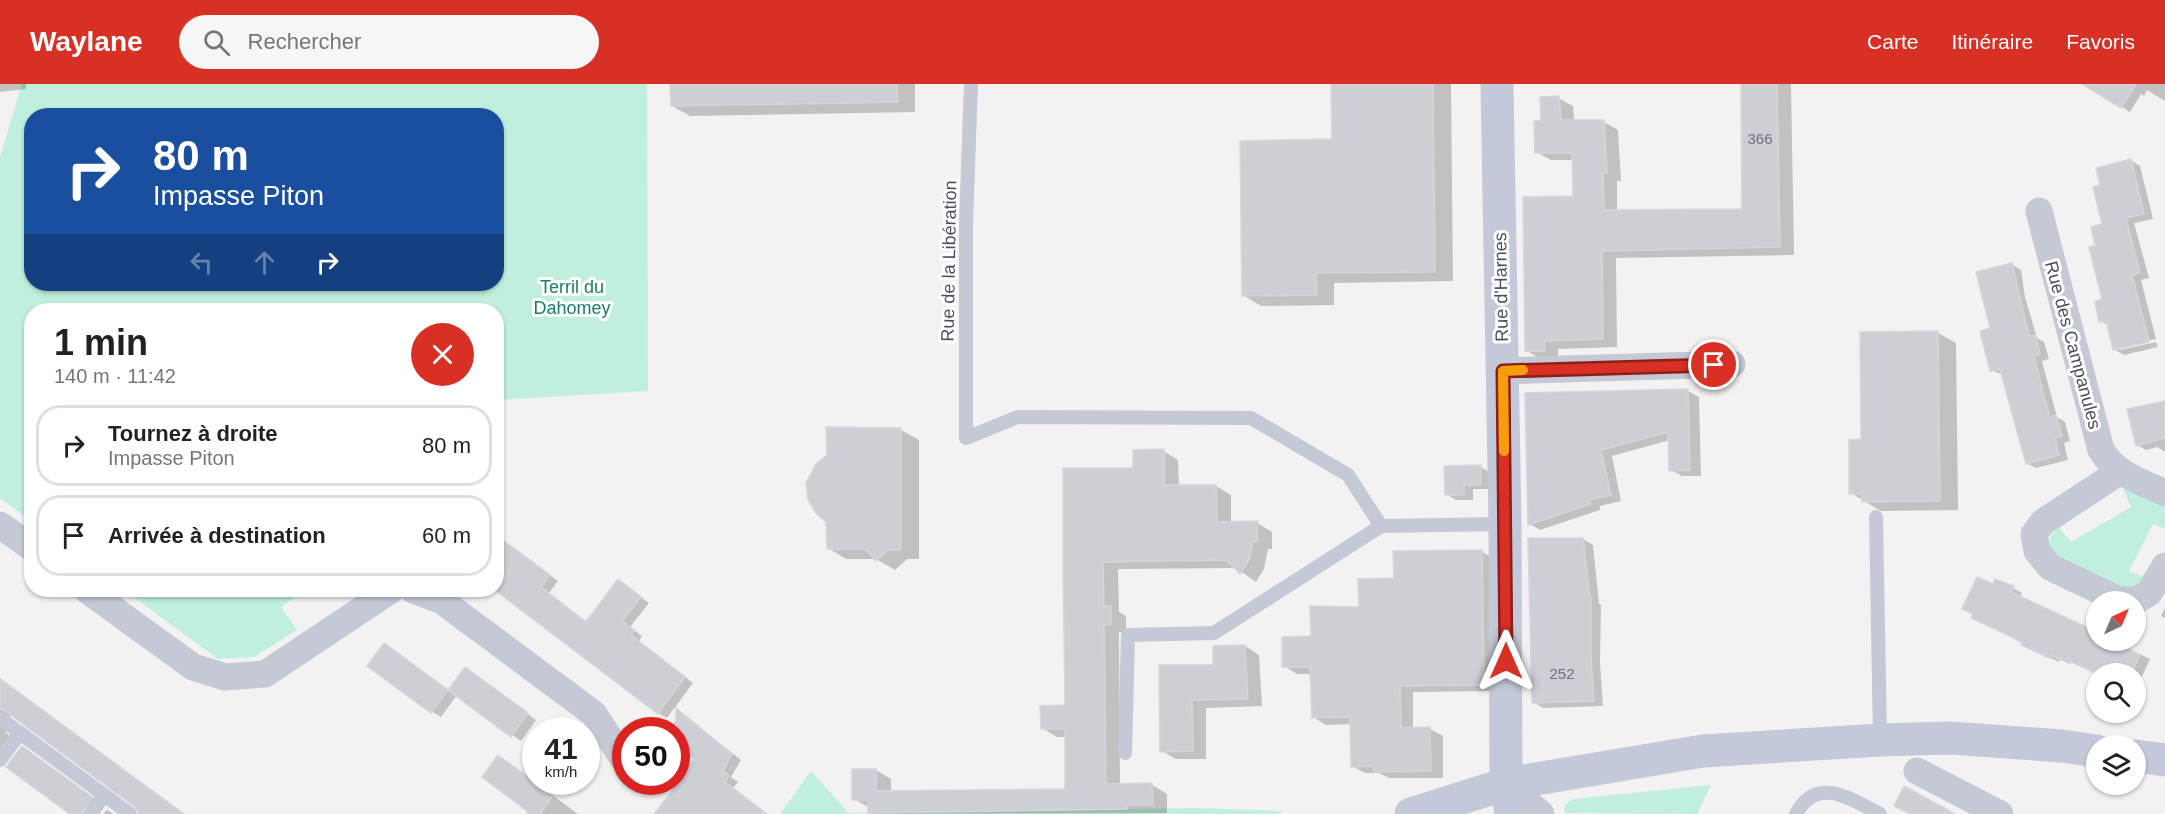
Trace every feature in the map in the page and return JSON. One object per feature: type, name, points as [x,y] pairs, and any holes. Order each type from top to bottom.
[{"type":"main road","name":"Rue d'Harnes","points":[[1497,84],[1509,799]]},
{"type":"main road","points":[[1411,814],[1509,799],[1703,751],[1950,738],[2086,749]]},
{"type":"main road","points":[[2146,757],[2165,760]]},
{"type":"street","name":"Rue des Campanules","points":[[2039,212],[2101,450],[2108,463],[2120,472]]},
{"type":"street","points":[[1503,371],[1732,364]]},
{"type":"street","points":[[2165,493],[2120,472],[2043,522],[2034,534],[2037,551],[2050,567],[2119,600],[2137,600],[2149,593],[2165,566]]},
{"type":"street","points":[[0,525],[24,542]]},
{"type":"street","points":[[97,597],[193,667],[225,676],[265,674],[380,597]]},
{"type":"street","points":[[431,597],[442,601],[594,714],[612,742]]},
{"type":"street","points":[[1917,771],[2000,814]]},
{"type":"street","points":[[1509,799],[1541,814]]},
{"type":"lane","name":"Rue de la Libération","points":[[971,84],[966,223],[966,438],[1018,417],[1251,418],[1348,475],[1381,526]]},
{"type":"lane","points":[[1876,517],[1880,740]]},
{"type":"lane","points":[[1125,753],[1128,635],[1214,633],[1381,526],[1505,524]]},
{"type":"lane","points":[[0,718],[130,814]]},
{"type":"lane","points":[[0,760],[20,733]]},
{"type":"lane","points":[[1796,814],[1811,797],[1827,792],[1836,792],[1880,814]]},
{"type":"lane","points":[[91,814],[104,795]]},
{"type":"green space","name":"Terril du Dahomey","points":[[22,84],[647,84],[648,391],[504,400],[504,303],[24,303],[24,516],[0,498],[0,157]]},
{"type":"green space","points":[[2123,489],[2140,493],[2165,507],[2165,529],[2153,524],[2129,571],[2147,578],[2133,591],[2060,559],[2053,551],[2050,539],[2059,527],[2071,542],[2131,507]]},
{"type":"green space","points":[[134,597],[295,597],[281,607],[297,630],[254,657],[218,659]]},
{"type":"green space","points":[[811,771],[849,813],[1197,808],[1284,811],[1275,814],[780,814]]},
{"type":"green space","points":[[1711,785],[1697,814],[1564,813],[1565,805],[1573,799]]},
{"type":"building","points":[[670,84],[897,84],[898,102],[671,106]]},
{"type":"building","points":[[1331,84],[1433,84],[1435,272],[1316,273],[1317,295],[1242,296],[1240,141],[1332,139]]},
{"type":"building","points":[[1741,84],[1777,84],[1780,247],[1602,251],[1603,339],[1544,341],[1545,351],[1525,351],[1523,197],[1573,196],[1572,153],[1535,153],[1534,121],[1541,121],[1540,97],[1559,96],[1561,120],[1604,120],[1607,173],[1603,173],[1604,210],[1742,209]]},
{"type":"building","points":[[2082,84],[2136,84],[2121,108]]},
{"type":"building","points":[[2131,159],[2144,214],[2126,218],[2140,273],[2132,275],[2149,342],[2113,350],[2106,320],[2099,322],[2095,302],[2102,299],[2089,247],[2095,245],[2091,227],[2102,224],[2093,187],[2100,185],[2096,168]]},
{"type":"building","points":[[2012,263],[2029,336],[2035,335],[2040,354],[2034,356],[2045,400],[2050,417],[2056,415],[2062,436],[2055,438],[2059,455],[2026,464],[2000,369],[1990,371],[1980,331],[1990,328],[1976,272]]},
{"type":"building","points":[[1938,331],[1940,501],[1862,502],[1862,494],[1849,494],[1849,440],[1861,439],[1860,332]]},
{"type":"building","points":[[1688,389],[1690,470],[1669,471],[1668,432],[1601,450],[1611,495],[1589,500],[1590,504],[1528,525],[1525,393]]},
{"type":"building","points":[[2165,401],[2165,438],[2136,446],[2127,409]]},
{"type":"building","points":[[826,427],[901,428],[901,550],[888,550],[876,561],[865,549],[827,549],[826,522],[816,513],[808,500],[806,483],[816,464],[827,455]]},
{"type":"building","points":[[1164,449],[1164,485],[1216,485],[1217,522],[1258,521],[1257,541],[1253,541],[1249,560],[1240,574],[1227,560],[1103,562],[1104,606],[1111,606],[1111,624],[1104,625],[1106,784],[1152,783],[1153,805],[1127,805],[1127,809],[868,813],[868,800],[852,800],[852,769],[876,769],[876,791],[1065,789],[1065,729],[1041,729],[1040,706],[1065,705],[1063,468],[1133,468],[1133,450]]},
{"type":"building","points":[[1481,465],[1481,485],[1464,485],[1464,495],[1445,495],[1444,466]]},
{"type":"building","points":[[1528,538],[1583,538],[1591,598],[1594,701],[1532,703]]},
{"type":"building","points":[[504,541],[550,575],[541,587],[586,622],[618,579],[641,597],[622,621],[634,630],[631,635],[685,677],[658,714],[504,597]]},
{"type":"building","points":[[1482,550],[1484,685],[1400,686],[1401,728],[1430,727],[1431,771],[1374,772],[1372,766],[1351,767],[1350,717],[1312,718],[1310,667],[1282,667],[1282,637],[1311,636],[1310,606],[1359,607],[1358,579],[1394,578],[1393,551]]},
{"type":"building","points":[[1977,577],[1993,584],[1995,579],[2014,586],[2011,592],[2086,627],[2086,651],[2130,651],[2140,655],[2136,663],[2086,663],[2086,669],[2061,657],[2060,660],[2051,655],[2049,658],[2021,645],[2022,643],[2012,637],[1971,618],[1973,614],[1962,609]]},
{"type":"building","points":[[384,643],[448,690],[431,713],[367,666]]},
{"type":"building","points":[[1245,645],[1248,699],[1192,700],[1193,751],[1160,752],[1159,665],[1213,665],[1213,646]]},
{"type":"building","points":[[465,667],[528,713],[522,717],[522,721],[511,737],[448,690]]},
{"type":"building","points":[[0,679],[184,814],[139,814],[135,807],[0,709]]},
{"type":"building","points":[[676,708],[687,717],[676,717]]},
{"type":"building","points":[[690,720],[732,754],[723,771],[729,776],[725,782],[767,814],[654,814],[669,795],[690,795],[690,764],[694,759],[690,756]]},
{"type":"building","points":[[22,746],[92,797],[82,814],[70,814],[6,767]]},
{"type":"building","points":[[498,755],[522,773],[522,795],[553,796],[540,814],[531,814],[482,777]]},
{"type":"building","points":[[1904,786],[1955,814],[1910,814],[1894,806]]},
{"type":"slow traffic","points":[[1504,451],[1503,371],[1523,370]]},
{"type":"route","points":[[1506,661],[1503,371],[1714,365]]}]
